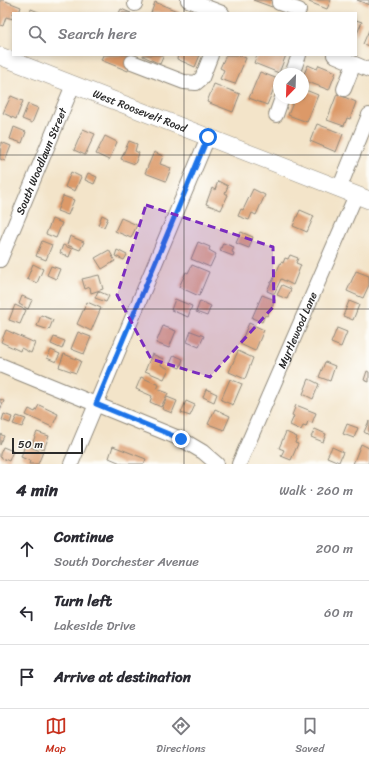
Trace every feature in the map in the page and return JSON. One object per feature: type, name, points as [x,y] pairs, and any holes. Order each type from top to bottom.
[{"type":"main road","name":"West Roosevelt Road","points":[[0,56],[362,198]]},
{"type":"street","points":[[197,2],[220,12]]},
{"type":"street","points":[[279,3],[301,12]]},
{"type":"street","points":[[132,62],[184,82],[196,83],[202,78],[211,56]]},
{"type":"street","points":[[294,68],[299,56]]},
{"type":"street","points":[[336,56],[369,70]]},
{"type":"street","points":[[344,89],[354,64]]},
{"type":"street","name":"South Woodlawn Street","points":[[0,260],[73,85]]},
{"type":"street","points":[[276,115],[280,104]]},
{"type":"street","points":[[339,189],[369,115]]},
{"type":"street","points":[[71,464],[208,137]]},
{"type":"street","name":"Myrtlewood Lane","points":[[238,464],[362,198]]},
{"type":"street","points":[[0,365],[181,439],[203,452],[217,464]]},
{"type":"highlighted area","points":[[146,205],[273,247],[274,306],[210,377],[151,359],[117,295]]},
{"type":"building","points":[[0,0],[21,7],[19,12],[12,12],[12,19],[6,17],[3,26],[0,25]]},
{"type":"building","points":[[253,0],[275,0],[272,7]]},
{"type":"building","points":[[310,0],[331,0],[327,9],[309,2]]},
{"type":"building","points":[[357,0],[369,0],[369,5]]},
{"type":"building","points":[[155,2],[180,12],[151,12]]},
{"type":"building","points":[[31,9],[38,12],[30,12]]},
{"type":"building","points":[[121,9],[128,12],[120,12]]},
{"type":"building","points":[[357,20],[362,22],[357,34]]},
{"type":"building","points":[[369,30],[369,46],[363,44]]},
{"type":"building","points":[[103,56],[134,56],[128,71],[101,60]]},
{"type":"building","points":[[143,56],[164,56],[160,64]]},
{"type":"building","points":[[178,56],[200,56],[195,67],[177,59]]},
{"type":"building","points":[[226,56],[241,56],[246,58],[235,84],[220,79],[224,70],[220,68]]},
{"type":"building","points":[[257,56],[286,56],[281,68],[273,68],[273,71],[254,63]]},
{"type":"building","points":[[308,65],[317,69],[319,65],[336,72],[329,90],[309,82],[309,68],[307,68]]},
{"type":"building","points":[[260,72],[273,77],[273,91],[267,105],[249,98]]},
{"type":"building","points":[[214,84],[240,94],[233,112],[207,102]]},
{"type":"building","points":[[309,91],[318,95],[307,122],[288,115],[293,104],[309,104]]},
{"type":"building","points":[[337,94],[356,102],[350,119],[347,118],[344,126],[327,120]]},
{"type":"building","points":[[11,96],[23,101],[16,119],[3,113]]},
{"type":"building","points":[[28,104],[38,108],[32,123],[22,119]]},
{"type":"building","points":[[317,124],[343,134],[336,152],[310,141]]},
{"type":"building","points":[[14,127],[26,132],[22,143],[10,139]]},
{"type":"building","points":[[83,129],[95,134],[85,155],[74,150]]},
{"type":"building","points":[[105,136],[117,142],[109,160],[96,154]]},
{"type":"building","points":[[129,141],[137,144],[135,151],[139,153],[135,164],[121,159]]},
{"type":"building","points":[[1,142],[11,146],[5,161],[0,159]]},
{"type":"building","points":[[154,152],[163,156],[160,164],[171,168],[166,181],[145,173]]},
{"type":"building","points":[[71,172],[81,177],[75,191],[65,187]]},
{"type":"building","points":[[88,173],[97,177],[94,184],[85,180]]},
{"type":"building","points":[[218,181],[228,186],[225,193],[228,195],[221,210],[206,204],[212,188],[215,190]]},
{"type":"building","points":[[253,189],[265,195],[256,215],[252,213],[249,220],[238,216],[241,209],[243,210]]},
{"type":"building","points":[[63,196],[74,200],[68,215],[57,211]]},
{"type":"building","points":[[300,210],[314,216],[307,232],[293,226]]},
{"type":"building","points":[[102,215],[108,218],[104,227],[98,225]]},
{"type":"building","points":[[121,218],[137,225],[131,238],[115,231]]},
{"type":"building","points":[[52,219],[62,223],[56,238],[46,234]]},
{"type":"building","points":[[241,232],[253,237],[249,248],[236,243]]},
{"type":"building","points":[[70,236],[84,242],[80,250],[67,245]]},
{"type":"building","points":[[42,241],[52,245],[46,260],[36,256]]},
{"type":"building","points":[[198,242],[210,247],[209,250],[216,254],[210,267],[191,259]]},
{"type":"building","points":[[223,243],[234,247],[232,252],[234,253],[233,256],[220,251]]},
{"type":"building","points":[[63,245],[72,249],[69,257],[60,253]]},
{"type":"building","points":[[109,250],[115,261],[102,269],[95,258]]},
{"type":"building","points":[[117,250],[127,255],[124,260],[115,256]]},
{"type":"building","points":[[290,255],[298,258],[296,263],[301,265],[293,285],[281,279],[274,294],[267,291],[281,262],[283,263],[285,258],[288,259]]},
{"type":"building","points":[[33,264],[43,269],[37,283],[27,279]]},
{"type":"building","points":[[192,265],[209,272],[199,296],[179,287],[186,272],[188,273]]},
{"type":"building","points":[[51,266],[60,269],[56,279],[47,275]]},
{"type":"building","points":[[356,271],[369,276],[369,285],[363,298],[347,291]]},
{"type":"building","points":[[99,275],[103,289],[91,293],[90,287],[85,289],[82,279]]},
{"type":"building","points":[[282,285],[291,289],[287,299],[277,295]]},
{"type":"building","points":[[98,291],[109,296],[106,302],[95,298]]},
{"type":"building","points":[[262,295],[275,300],[267,316],[265,315],[262,322],[252,318]]},
{"type":"building","points":[[22,296],[32,300],[28,309],[19,304]]},
{"type":"building","points":[[175,299],[192,306],[188,317],[171,310]]},
{"type":"building","points":[[200,301],[211,306],[207,316],[196,312]]},
{"type":"building","points":[[349,301],[359,305],[353,320],[343,316]]},
{"type":"building","points":[[87,302],[101,308],[91,331],[77,324]]},
{"type":"building","points":[[15,305],[26,310],[20,324],[9,320]]},
{"type":"building","points":[[41,315],[53,320],[49,330],[37,326]]},
{"type":"building","points":[[249,323],[264,330],[255,351],[240,344]]},
{"type":"building","points":[[163,326],[176,331],[169,348],[156,343]]},
{"type":"building","points":[[337,328],[347,332],[341,347],[331,343]]},
{"type":"building","points":[[6,330],[35,343],[31,353],[21,348],[20,351],[1,342]]},
{"type":"building","points":[[191,331],[204,336],[199,347],[187,342]]},
{"type":"building","points":[[78,332],[91,337],[84,354],[71,349]]},
{"type":"building","points":[[54,337],[65,341],[62,349],[51,344]]},
{"type":"building","points":[[51,350],[60,354],[56,362],[47,358]]},
{"type":"building","points":[[238,351],[253,358],[245,379],[229,372]]},
{"type":"building","points":[[64,354],[81,361],[76,373],[59,367]]},
{"type":"building","points":[[152,354],[163,359],[161,365],[169,369],[164,379],[145,371]]},
{"type":"building","points":[[174,355],[183,359],[180,368],[170,364]]},
{"type":"building","points":[[325,362],[335,366],[330,381],[319,377]]},
{"type":"building","points":[[367,371],[369,372],[369,382],[364,380]]},
{"type":"building","points":[[141,377],[159,385],[157,389],[168,393],[161,407],[150,402],[152,396],[136,389]]},
{"type":"building","points":[[230,379],[242,384],[233,405],[221,400]]},
{"type":"building","points":[[309,379],[319,384],[313,399],[303,394]]},
{"type":"building","points":[[206,389],[217,394],[214,402],[203,397]]},
{"type":"building","points":[[167,397],[177,401],[172,413],[162,409]]},
{"type":"building","points":[[0,399],[4,401],[0,410]]},
{"type":"building","points":[[186,401],[195,405],[190,416],[181,413]]},
{"type":"building","points":[[39,405],[58,414],[52,427],[26,415],[29,409],[35,412]]},
{"type":"building","points":[[296,405],[316,413],[312,423],[308,421],[306,427],[303,426],[301,430],[290,425],[294,416],[292,415]]},
{"type":"building","points":[[215,409],[230,416],[224,430],[208,424]]},
{"type":"building","points":[[4,414],[12,417],[10,423],[2,420]]},
{"type":"building","points":[[17,416],[26,419],[22,427],[13,424]]},
{"type":"building","points":[[369,421],[369,435],[364,432]]},
{"type":"building","points":[[347,424],[358,428],[354,438],[343,434]]},
{"type":"building","points":[[315,429],[326,434],[323,442],[311,437]]},
{"type":"building","points":[[37,432],[49,436],[44,449],[32,444]]},
{"type":"building","points":[[286,432],[297,437],[295,443],[298,444],[291,460],[281,456],[284,450],[279,448]]},
{"type":"building","points":[[0,434],[4,436],[0,445]]},
{"type":"building","points":[[361,444],[369,448],[368,464],[353,464]]},
{"type":"building","points":[[25,445],[43,452],[38,464],[29,464],[30,461],[21,457]]},
{"type":"building","points":[[113,446],[146,459],[144,464],[123,464],[109,458]]},
{"type":"building","points":[[3,447],[13,451],[9,461],[0,457]]},
{"type":"building","points":[[332,447],[343,452],[339,462],[327,457]]},
{"type":"route","points":[[181,439],[96,404],[208,137]]}]
